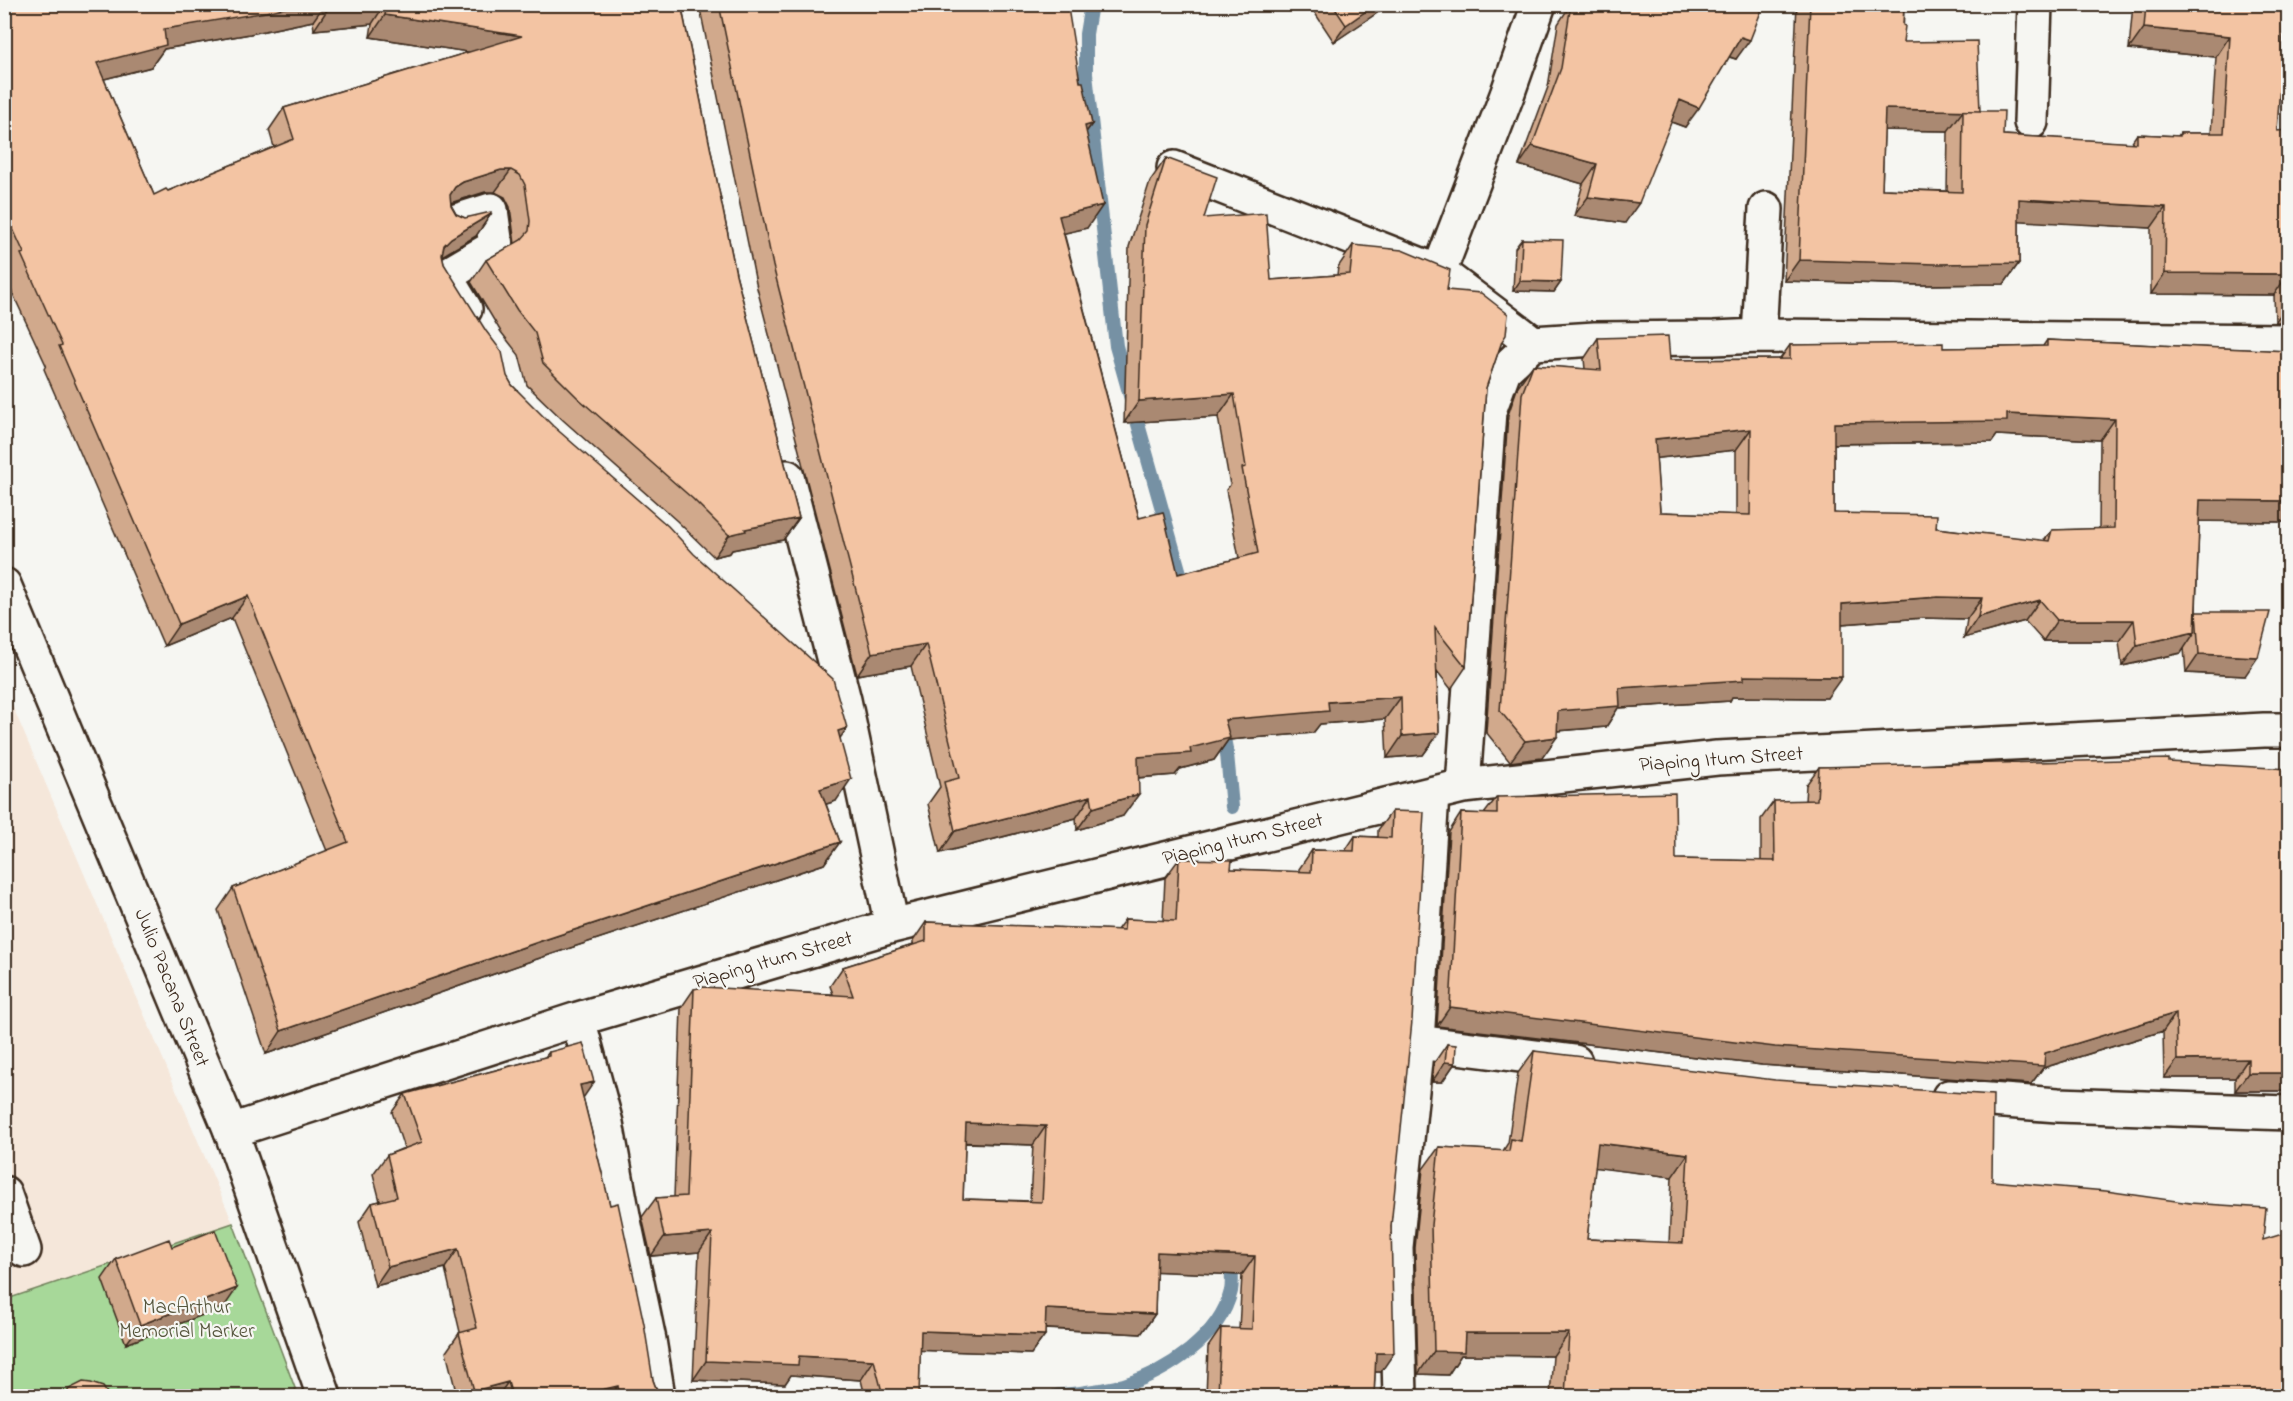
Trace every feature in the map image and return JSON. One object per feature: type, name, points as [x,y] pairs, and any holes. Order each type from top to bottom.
[{"type":"street","points":[[1439,272],[1499,117],[1539,4]]},
{"type":"street","points":[[2031,122],[2035,4]]},
{"type":"street","points":[[1170,166],[1439,272],[1533,343]]},
{"type":"street","points":[[1759,336],[1766,209]]},
{"type":"street","points":[[453,222],[491,210],[496,246],[445,276],[480,333]]},
{"type":"street","points":[[1400,1396],[1396,1247],[1489,411],[1504,370],[1533,343],[1595,339],[1759,336],[2289,341]]},
{"type":"street","points":[[780,451],[844,699],[892,926]]},
{"type":"street","name":"Julio Pacana Street","points":[[4,585],[231,1131],[324,1396]]},
{"type":"street","points":[[801,660],[844,699]]},
{"type":"street","name":"Piaping Itum Street","points":[[231,1131],[578,1018],[892,926],[1448,790],[1717,758],[2289,730]]},
{"type":"street","points":[[578,1018],[606,1123],[658,1396]]},
{"type":"street","points":[[1417,1042],[1604,1066]]},
{"type":"street","points":[[1915,1095],[2058,1105],[2289,1113]]},
{"type":"street","points":[[4,1193],[24,1250]]},
{"type":"shaded area","points":[[4,686],[233,1223],[298,1396],[17,1396],[5,1380]]},
{"type":"green space","name":"MacArthur Memorial Marker","points":[[233,1223],[298,1396],[17,1396],[5,1380],[4,1300]]},
{"type":"building","points":[[4,4],[302,4],[164,29],[166,45],[97,63],[154,195],[294,139],[284,108],[522,36],[385,15],[387,4],[681,4],[736,274],[799,518],[745,529],[746,531],[729,535],[693,499],[578,398],[543,363],[535,333],[517,310],[486,260],[521,240],[529,231],[530,221],[525,185],[520,175],[511,170],[501,170],[463,182],[455,187],[450,195],[451,205],[456,214],[465,218],[491,212],[491,214],[451,238],[444,245],[442,255],[444,264],[486,331],[502,352],[507,376],[512,385],[553,426],[668,526],[694,554],[833,679],[847,728],[838,731],[851,779],[820,789],[840,842],[544,940],[281,1031],[233,888],[348,842],[248,596],[179,624],[59,346],[62,345],[21,254],[24,253],[4,209]]},
{"type":"building","points":[[329,4],[358,4],[329,7]]},
{"type":"building","points":[[719,4],[1063,4],[1068,8],[1080,82],[1083,82],[1092,124],[1085,126],[1103,205],[1059,216],[1139,518],[1163,512],[1178,574],[1258,553],[1242,468],[1246,467],[1234,394],[1139,401],[1145,225],[1166,158],[1217,177],[1204,218],[1266,213],[1271,280],[1350,274],[1353,245],[1402,250],[1450,270],[1447,290],[1481,293],[1508,314],[1506,335],[1486,388],[1466,667],[1435,628],[1439,733],[1402,736],[1401,697],[1328,702],[1329,711],[1225,720],[1230,738],[1190,748],[1191,753],[1138,757],[1139,794],[1093,808],[1091,796],[955,831],[944,782],[959,778],[926,644],[872,653],[773,266]]},
{"type":"building","points":[[1332,4],[1376,4],[1346,25]]},
{"type":"building","points":[[1571,4],[1598,8],[1598,4],[1764,4],[1750,40],[1741,37],[1699,108],[1680,100],[1639,203],[1588,197],[1597,164],[1532,146],[1561,68]]},
{"type":"building","points":[[1810,4],[1904,4],[1903,42],[1977,41],[1980,111],[2004,111],[2003,135],[2137,143],[2137,134],[2180,136],[2180,133],[2224,133],[2230,36],[2144,28],[2146,4],[2285,4],[2277,131],[2289,130],[2289,276],[2288,274],[2165,273],[2166,207],[2019,199],[2019,263],[1936,264],[1799,260]],"holes":[[[1885,109],[1980,111],[1963,111],[1962,192],[1882,189]]]},
{"type":"building","points":[[1522,239],[1563,240],[1561,282],[1520,281]]},
{"type":"building","points":[[1668,336],[1670,360],[1790,359],[1790,345],[1943,343],[1943,348],[2007,347],[2047,346],[2047,340],[2289,351],[2289,501],[2200,500],[2195,632],[2137,645],[2134,620],[2057,620],[2040,600],[1978,617],[1982,598],[1938,597],[1842,604],[1842,677],[1744,676],[1744,680],[1619,688],[1620,706],[1558,711],[1557,737],[1525,741],[1500,711],[1522,394],[1533,365],[1601,370],[1598,338]],"holes":[[[2007,414],[2115,419],[2114,528],[2052,530],[2049,541],[1936,528],[1937,515],[1834,513],[1834,423],[2007,421]],[[1751,429],[1750,515],[1660,512],[1655,439]]]},
{"type":"building","points":[[2196,612],[2270,612],[2258,657],[2199,654]]},
{"type":"building","points":[[2169,759],[2169,762],[2289,769],[2289,1073],[2248,1073],[2248,1059],[2177,1060],[2176,1013],[2045,1053],[2044,1066],[1775,1047],[1450,1007],[1461,813],[1497,814],[1497,797],[1675,793],[1676,859],[1775,861],[1774,801],[1817,800],[1819,767]]},
{"type":"building","points":[[1392,811],[1424,812],[1412,1021],[1391,1226],[1394,1353],[1376,1353],[1374,1396],[1218,1396],[1221,1328],[1252,1329],[1255,1256],[1157,1252],[1155,1314],[1046,1309],[1045,1335],[921,1331],[919,1396],[883,1396],[874,1360],[799,1356],[798,1365],[706,1361],[712,1233],[664,1237],[656,1198],[686,1196],[694,989],[703,987],[853,996],[843,967],[926,941],[926,922],[1124,930],[1125,919],[1176,921],[1179,859],[1232,860],[1231,869],[1311,872],[1312,850],[1354,851],[1355,836],[1391,838]],"holes":[[[966,1123],[1046,1126],[1042,1202],[963,1199]]]},
{"type":"building","points":[[583,1043],[594,1082],[580,1085],[610,1205],[618,1203],[644,1324],[653,1380],[663,1396],[620,1396],[618,1386],[576,1396],[512,1396],[508,1382],[474,1391],[459,1333],[477,1328],[458,1249],[388,1267],[372,1203],[397,1197],[387,1155],[422,1142],[405,1094],[549,1056],[549,1052]]},
{"type":"building","points":[[1447,1044],[1456,1045],[1455,1063],[1445,1062]]},
{"type":"building","points":[[1534,1051],[1775,1080],[1993,1095],[1992,1181],[2106,1191],[2190,1203],[2266,1208],[2263,1240],[2289,1232],[2289,1396],[1565,1396],[1569,1333],[1465,1333],[1464,1352],[1434,1351],[1431,1225],[1439,1147],[1509,1151],[1511,1139],[1521,1141]],"holes":[[[1598,1143],[1688,1154],[1683,1243],[1587,1239]]]},
{"type":"building","points":[[215,1230],[237,1288],[140,1325],[116,1259],[169,1239],[172,1247]]},
{"type":"building","points":[[83,1382],[103,1387],[109,1396],[65,1396],[69,1389]]},
{"type":"waterway","points":[[1091,4],[1086,34],[1086,74],[1116,346],[1185,591]]},
{"type":"waterway","points":[[1222,728],[1232,807]]},
{"type":"waterway","points":[[1056,1396],[1124,1385],[1174,1362],[1190,1350],[1204,1338],[1225,1308],[1232,1287],[1231,1259]]}]
